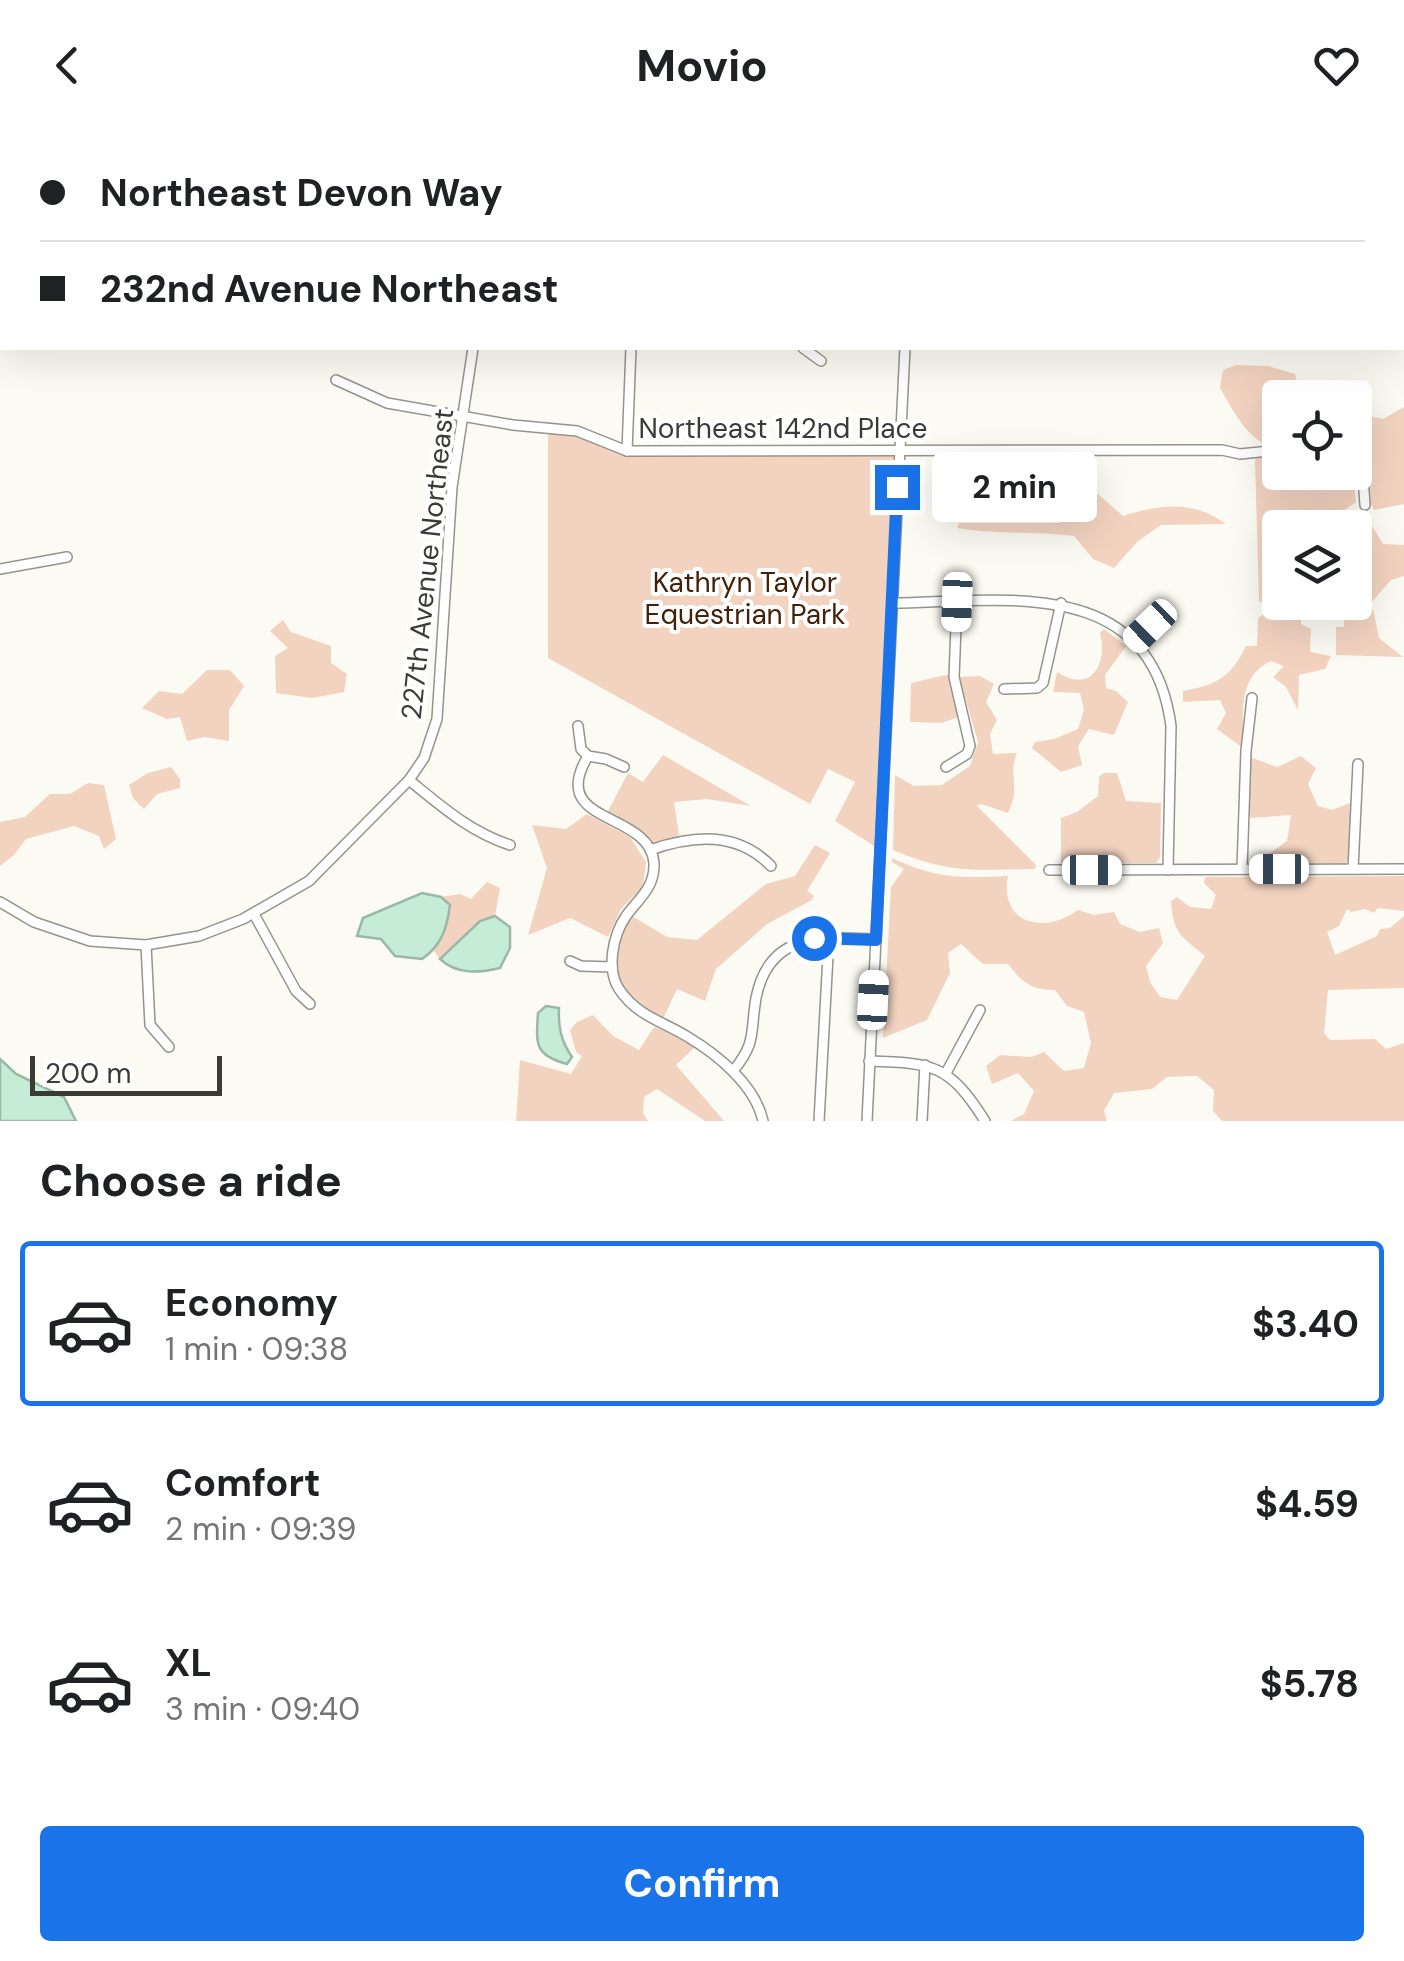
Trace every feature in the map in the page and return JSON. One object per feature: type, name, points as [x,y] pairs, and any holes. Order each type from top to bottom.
[{"type":"street","name":"227th Avenue Northeast","points":[[0,902],[34,922],[78,938],[146,944],[200,936],[254,914],[308,881],[409,780],[424,758],[437,720],[452,488],[473,350]]},
{"type":"street","points":[[627,451],[632,350]]},
{"type":"street","points":[[806,350],[821,360]]},
{"type":"street","points":[[867,1121],[904,350]]},
{"type":"street","name":"Northeast 142nd Place","points":[[336,380],[387,403],[577,431],[627,451],[1262,452]]},
{"type":"street","points":[[1364,490],[1365,505]]},
{"type":"street","points":[[0,570],[67,557]]},
{"type":"street","points":[[894,602],[1061,603],[1110,622],[1134,640],[1158,674],[1172,726],[1168,870]]},
{"type":"street","points":[[946,767],[967,754],[970,746],[954,676],[957,602]]},
{"type":"street","points":[[1004,689],[1037,688],[1042,684],[1061,603]]},
{"type":"street","points":[[1134,640],[1164,612]]},
{"type":"street","points":[[1242,869],[1252,698]]},
{"type":"street","points":[[578,726],[581,749],[588,756],[606,758],[624,767]]},
{"type":"street","points":[[588,756],[578,782],[581,799],[594,813],[626,826],[650,850],[654,864],[649,890],[624,919],[614,947],[612,967],[618,988],[643,1016],[688,1037],[732,1071],[753,1098],[763,1121]]},
{"type":"street","points":[[1354,869],[1358,764]]},
{"type":"street","points":[[409,780],[483,836],[510,845]]},
{"type":"street","points":[[650,850],[706,837],[738,843],[772,866]]},
{"type":"street","points":[[1049,870],[1404,869]]},
{"type":"street","points":[[254,914],[296,991],[310,1004]]},
{"type":"street","points":[[819,1121],[830,937]]},
{"type":"street","points":[[732,1071],[750,1050],[756,998],[772,963],[791,946],[814,938],[876,940]]},
{"type":"street","points":[[146,944],[150,1025],[169,1046]]},
{"type":"street","points":[[570,961],[582,966],[612,967]]},
{"type":"street","points":[[946,1073],[980,1010]]},
{"type":"street","points":[[869,1060],[925,1065],[946,1073],[972,1100],[985,1121]]},
{"type":"street","points":[[922,1121],[925,1065]]},
{"type":"green space","points":[[1236,365],[1268,366],[1295,374],[1296,380],[1262,380],[1262,443],[1237,417],[1220,388],[1223,370]]},
{"type":"green space","points":[[1404,407],[1404,504],[1374,510],[1372,417],[1383,419]]},
{"type":"green space","name":"Kathryn Taylor Equestrian Park","points":[[548,428],[577,431],[627,451],[899,449],[882,851],[835,821],[855,782],[828,769],[810,804],[548,658]]},
{"type":"green space","points":[[1262,455],[1262,490],[1355,490],[1356,502],[1345,510],[1262,510],[1262,603],[1259,601],[1255,460]]},
{"type":"green space","points":[[1061,488],[1083,497],[1098,494],[1123,516],[1176,506],[1201,511],[1226,524],[1161,525],[1138,541],[1114,568],[1093,559],[1074,536],[957,528],[959,523],[1059,523]]},
{"type":"green space","points":[[1372,525],[1383,544],[1404,545],[1404,576],[1391,580],[1372,602]]},
{"type":"green space","points":[[1372,609],[1379,638],[1403,657],[1336,655],[1336,627],[1344,627],[1344,620],[1372,620]]},
{"type":"green space","points":[[1258,618],[1301,620],[1311,629],[1310,652],[1331,656],[1325,669],[1299,675],[1298,710],[1286,687],[1273,677],[1284,666],[1271,661],[1260,668],[1244,698],[1243,748],[1217,729],[1226,713],[1220,700],[1183,702],[1183,691],[1222,678],[1246,646],[1257,646]]},
{"type":"green space","points":[[283,620],[291,632],[331,646],[331,663],[347,674],[344,692],[312,698],[276,693],[275,656],[288,648],[270,631]]},
{"type":"green space","points":[[1104,629],[1126,646],[1105,675],[1106,688],[1128,702],[1114,735],[1089,729],[1078,746],[1082,765],[1061,772],[1032,748],[1035,742],[1078,729],[1084,710],[1080,693],[1053,692],[1057,672],[1079,680],[1094,673],[1099,665],[1100,633]]},
{"type":"green space","points":[[207,670],[230,670],[244,686],[229,710],[229,741],[204,737],[187,741],[180,717],[167,719],[142,708],[159,691],[182,694]]},
{"type":"green space","points":[[950,674],[959,717],[941,723],[910,722],[911,683]]},
{"type":"green space","points":[[980,676],[994,684],[986,702],[997,720],[990,734],[993,754],[1017,753],[1014,795],[1008,813],[977,806],[1036,865],[1035,869],[947,867],[893,850],[895,775],[914,786],[942,785],[970,766],[978,742],[959,677]]},
{"type":"green space","points":[[663,755],[751,806],[707,799],[674,802],[679,835],[651,844],[638,830],[607,813],[628,773],[643,782]]},
{"type":"green space","points":[[1301,756],[1316,768],[1308,784],[1318,806],[1332,810],[1350,803],[1350,856],[1345,865],[1255,864],[1287,841],[1291,815],[1250,818],[1250,757],[1277,767]]},
{"type":"green space","points":[[171,767],[180,779],[180,788],[157,794],[144,809],[133,798],[129,785],[148,773]]},
{"type":"green space","points":[[1117,773],[1126,801],[1161,803],[1160,858],[1156,863],[1061,863],[1061,818],[1077,812],[1098,796],[1099,777]]},
{"type":"green space","points":[[88,783],[104,785],[116,839],[104,849],[99,836],[74,826],[26,839],[0,866],[0,822],[25,817],[50,794],[70,794]]},
{"type":"green space","points":[[587,814],[630,837],[646,862],[643,887],[621,909],[608,937],[570,918],[528,935],[547,868],[532,825],[566,829]]},
{"type":"green space","points":[[815,845],[830,853],[807,891],[814,896],[812,900],[767,924],[716,969],[705,1001],[677,989],[663,1019],[646,1012],[623,990],[617,952],[632,916],[667,937],[697,940],[766,884],[795,876]]},
{"type":"green space","points":[[892,858],[948,876],[1008,876],[1010,905],[1027,920],[1051,922],[1078,910],[1094,915],[1114,912],[1120,924],[1140,932],[1159,928],[1163,943],[1146,966],[1150,982],[1160,997],[1177,1000],[1205,956],[1180,933],[1171,901],[1177,897],[1190,907],[1211,909],[1216,895],[1204,883],[1205,877],[1404,876],[1404,911],[1378,908],[1374,913],[1347,909],[1339,926],[1327,932],[1335,955],[1377,936],[1380,929],[1390,928],[1404,916],[1404,988],[1328,990],[1324,1033],[1330,1040],[1375,1039],[1386,1049],[1404,1043],[1404,1121],[1222,1121],[1213,1111],[1214,1090],[1197,1076],[1167,1077],[1152,1089],[1114,1093],[1104,1111],[1107,1121],[1011,1121],[1024,1114],[1034,1091],[1018,1073],[992,1084],[986,1066],[1000,1055],[1031,1057],[1044,1052],[1064,1071],[1084,1068],[1091,1043],[1084,1012],[1067,1006],[1055,990],[1028,984],[1008,964],[983,964],[961,944],[948,953],[950,973],[927,1020],[883,1038],[891,887],[904,869]]},
{"type":"green space","points":[[487,882],[500,888],[495,916],[480,921],[440,959],[434,951],[446,929],[450,906],[441,897],[460,894],[471,899]]},
{"type":"green space","points":[[593,1015],[613,1036],[639,1050],[654,1027],[682,1037],[695,1047],[676,1065],[724,1121],[705,1121],[657,1089],[644,1097],[643,1113],[648,1121],[516,1121],[520,1060],[571,1074],[582,1056],[576,1052],[570,1030]]},
{"type":"shaded area","points":[[422,893],[441,897],[450,905],[442,935],[422,959],[395,956],[381,939],[357,936],[363,918]]},
{"type":"shaded area","points":[[495,916],[510,927],[510,948],[500,968],[468,971],[440,959],[480,921]]},
{"type":"shaded area","points":[[546,1006],[559,1008],[561,1034],[572,1057],[567,1064],[548,1057],[539,1047],[538,1013]]},
{"type":"shaded area","points":[[0,1059],[16,1074],[64,1097],[76,1121],[0,1121]]},
{"type":"route","points":[[814,938],[876,940],[897,487]]}]
